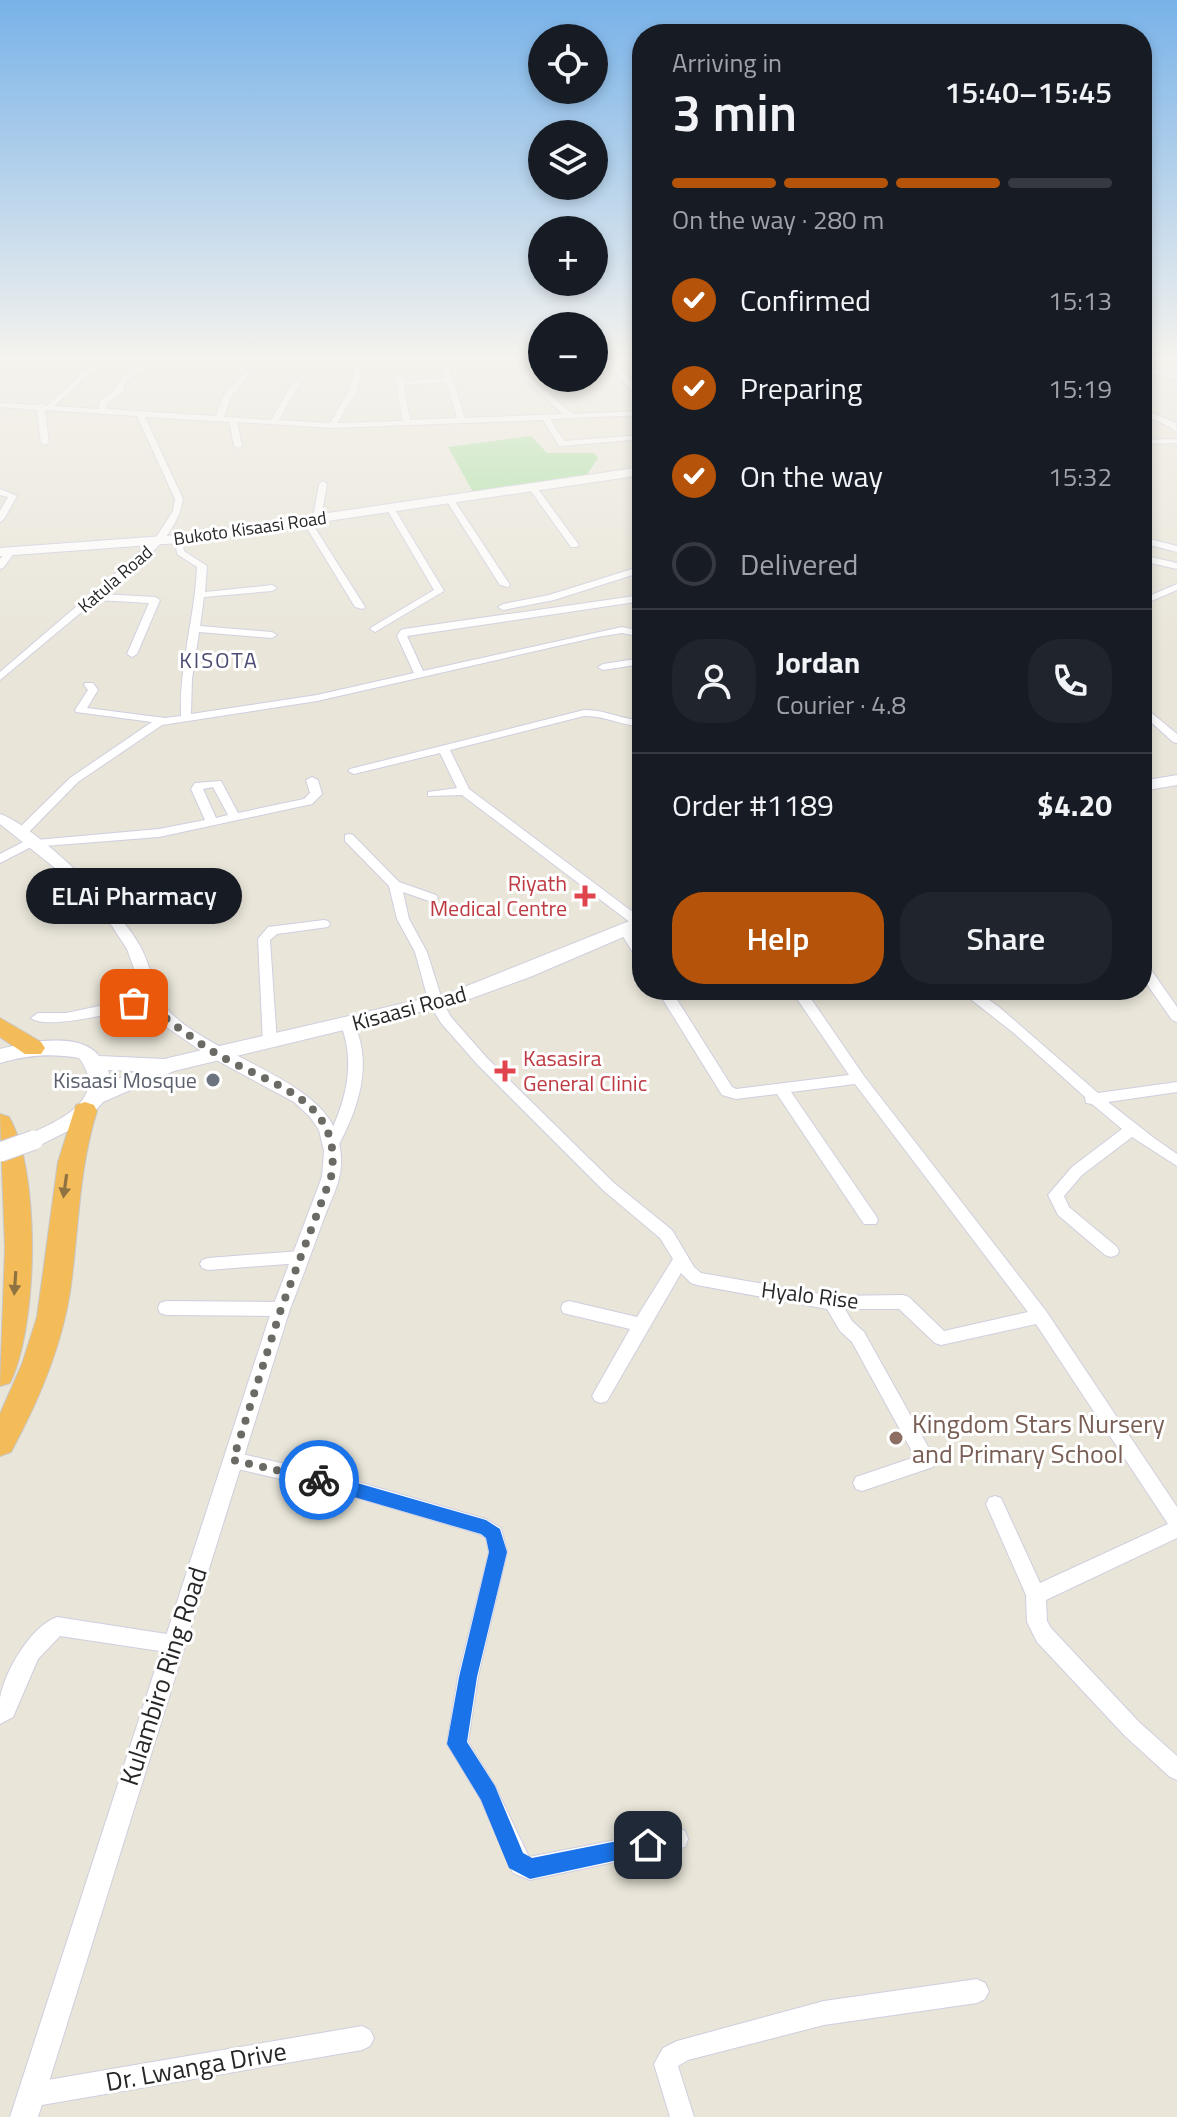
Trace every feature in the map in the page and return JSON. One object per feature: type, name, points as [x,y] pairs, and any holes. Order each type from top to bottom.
[{"type":"highway","points":[[0,1026],[33,1048]]},
{"type":"highway","points":[[0,1443],[11,1425],[51,1318],[64,1186],[72,1143],[91,1104]]},
{"type":"highway","points":[[0,1123],[13,1168],[20,1214],[13,1308],[0,1374]]},
{"type":"main road","name":"Bukoto Kisaasi Road","points":[[5,552],[178,539],[632,472]]},
{"type":"main road","points":[[1152,784],[1177,780]]},
{"type":"main road","name":"Kisaasi Road","points":[[168,1065],[436,1003],[523,973],[632,926]]},
{"type":"main road","points":[[0,1056],[33,1048],[70,1049],[86,1053],[96,1063],[101,1087],[91,1104]]},
{"type":"main road","points":[[96,1063],[168,1065]]},
{"type":"main road","points":[[0,1152],[62,1129],[91,1104],[168,1065]]},
{"type":"street","name":"Katula Road","points":[[0,677],[159,541],[177,511],[179,499],[159,455]]},
{"type":"street","points":[[323,484],[312,519],[360,607]]},
{"type":"street","points":[[532,487],[574,545]]},
{"type":"street","points":[[0,492],[13,496],[0,519]]},
{"type":"street","points":[[450,500],[505,585]]},
{"type":"street","points":[[375,629],[439,591],[390,508]]},
{"type":"street","points":[[178,539],[180,552],[202,566],[200,595],[187,661],[186,719]]},
{"type":"street","points":[[1152,543],[1177,549]]},
{"type":"street","points":[[0,566],[5,552]]},
{"type":"street","points":[[1152,560],[1177,566]]},
{"type":"street","points":[[503,607],[551,598],[632,572]]},
{"type":"street","points":[[1152,598],[1177,587]]},
{"type":"street","points":[[200,595],[272,588]]},
{"type":"street","points":[[95,597],[155,600],[132,654]]},
{"type":"street","points":[[419,672],[402,636],[404,632],[632,599]]},
{"type":"street","points":[[194,629],[272,635]]},
{"type":"street","points":[[0,859],[29,840],[74,780],[151,725],[317,698],[419,672],[597,634],[622,630],[632,632]]},
{"type":"street","points":[[603,667],[632,663]]},
{"type":"street","points":[[89,685],[93,690],[80,710],[165,721]]},
{"type":"street","points":[[354,771],[590,712],[603,713],[622,724],[632,724]]},
{"type":"street","points":[[1152,717],[1177,740]]},
{"type":"street","points":[[443,747],[464,791],[632,923]]},
{"type":"street","points":[[29,840],[133,837],[308,802],[316,794],[312,780]]},
{"type":"street","points":[[212,822],[197,789],[199,785],[217,783],[234,816]]},
{"type":"street","points":[[432,794],[464,791]]},
{"type":"street","points":[[0,818],[29,840],[107,912],[130,940],[152,999],[165,1017],[218,1055],[270,1080],[316,1111],[332,1144]]},
{"type":"street","points":[[349,838],[395,885],[432,898]]},
{"type":"street","points":[[395,885],[403,919],[421,952],[436,1003]]},
{"type":"street","points":[[270,1043],[264,939],[273,930],[324,924]]},
{"type":"street","points":[[1152,981],[1177,1017]]},
{"type":"street","points":[[38,1018],[66,1018],[152,999]]},
{"type":"street","points":[[670,1000],[727,1091],[736,1094],[859,1079]]},
{"type":"street","points":[[805,1000],[859,1079],[1040,1316],[1177,1526],[1036,1595]]},
{"type":"street","points":[[980,1000],[1018,1027],[1091,1099],[1177,1161]]},
{"type":"street","name":"Hyalo Rise","points":[[436,1003],[482,1061],[609,1187],[666,1234],[688,1271],[709,1283],[832,1303],[903,1302],[936,1336],[947,1339],[1040,1316]]},
{"type":"street","points":[[332,1144],[349,1113],[355,1076],[357,1043],[348,1025]]},
{"type":"street","points":[[1091,1099],[1177,1087]]},
{"type":"street","points":[[781,1089],[870,1220]]},
{"type":"street","points":[[1111,1251],[1063,1211],[1056,1195],[1077,1171],[1131,1130]]},
{"type":"street","name":"Kulambiro Ring Road","points":[[27,2106],[281,1309],[331,1177],[334,1159],[332,1144]]},
{"type":"street","points":[[208,1264],[304,1247]]},
{"type":"street","points":[[601,1396],[681,1259]]},
{"type":"street","points":[[832,1303],[846,1326],[858,1337],[927,1461],[862,1483]]},
{"type":"street","points":[[166,1308],[281,1309]]},
{"type":"street","points":[[569,1308],[641,1325]]},
{"type":"street","points":[[233,1460],[341,1485],[486,1527],[494,1534],[498,1552],[468,1677],[457,1744],[488,1793],[516,1860],[530,1869],[677,1839]]},
{"type":"street","points":[[995,1504],[1036,1595],[1037,1622],[1044,1635],[1132,1729],[1177,1770]]},
{"type":"street","points":[[0,1714],[6,1710],[32,1650],[44,1634],[57,1626],[173,1644]]},
{"type":"street","points":[[682,2117],[666,2064],[671,2056],[685,2049],[824,2013],[977,1991]]},
{"type":"street","name":"Dr. Lwanga Drive","points":[[27,2106],[362,2038]]},
{"type":"green space","points":[[452,455],[595,455],[598,458],[586,476],[474,494]]},
{"type":"way so far","points":[[134,1003],[152,999],[159,1012],[170,1022],[218,1055],[290,1092],[316,1111],[325,1124],[334,1159],[331,1177],[281,1309],[233,1460],[319,1480]]},
{"type":"place","name":"Riyath Medical Centre","points":[[585,896]]},
{"type":"place","name":"ELAi Pharmacy","points":[[134,1003]]},
{"type":"place","name":"Kasasira General Clinic","points":[[505,1071]]},
{"type":"place","name":"Kisaasi Mosque","points":[[213,1080]]},
{"type":"place","name":"Kingdom Stars Nursery and Primary School","points":[[896,1438]]},
{"type":"district","name":"KISOTA","points":[[219,660]]},
{"type":"route","points":[[319,1480],[486,1527],[494,1534],[498,1552],[468,1677],[457,1744],[459,1752],[488,1793],[516,1860],[530,1869],[648,1845]]}]
